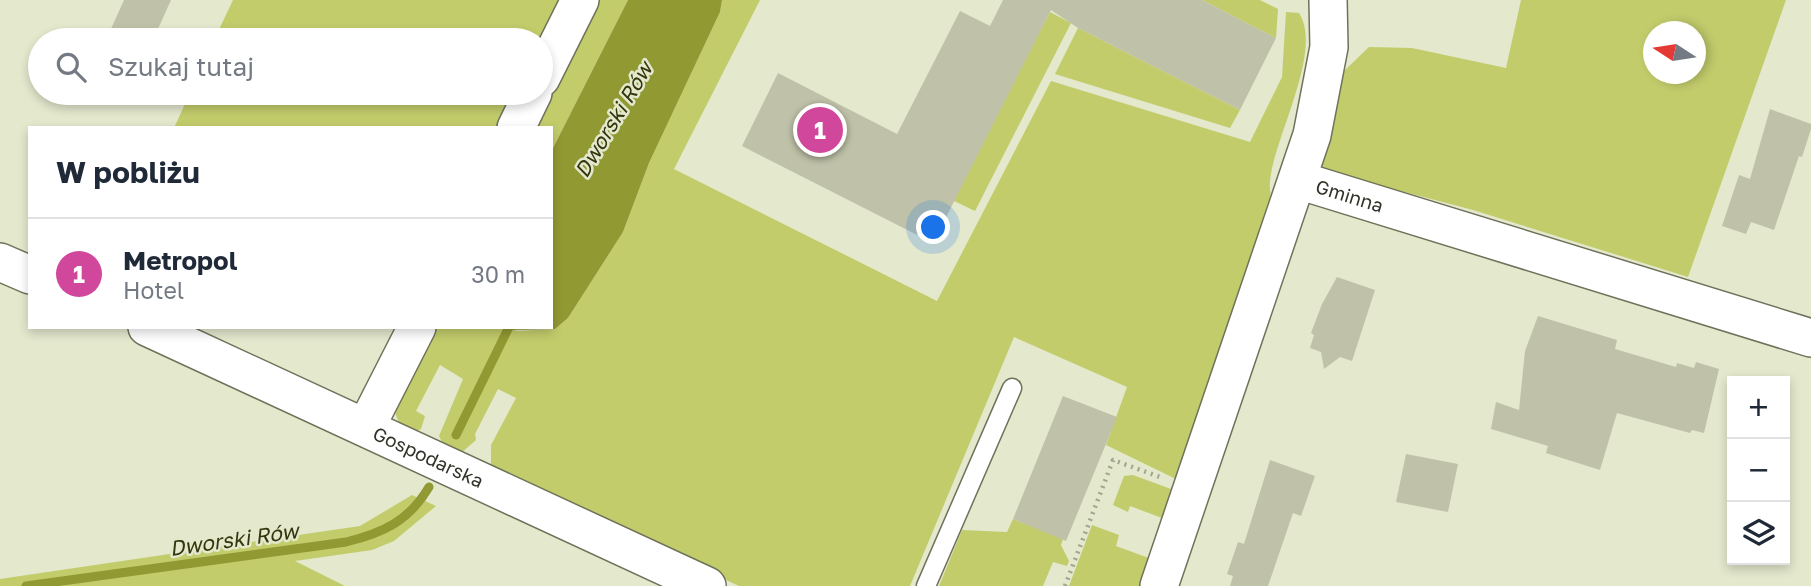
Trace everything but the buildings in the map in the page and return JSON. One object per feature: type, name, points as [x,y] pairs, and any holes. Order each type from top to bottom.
[{"type":"street","points":[[553,54],[580,0]]},
{"type":"street","points":[[1298,180],[1322,96],[1329,47],[1328,0]]},
{"type":"street","points":[[517,126],[527,105]]},
{"type":"street","name":"Gminna","points":[[1159,586],[1298,180],[1811,338]]},
{"type":"street","points":[[0,262],[28,274]]},
{"type":"street","name":"Gospodarska","points":[[151,329],[707,586]]},
{"type":"street","points":[[366,427],[416,329]]},
{"type":"lane","points":[[926,586],[1012,388]]},
{"type":"path","points":[[1065,586],[1113,460],[1192,489]]},
{"type":"shaded area","points":[[233,0],[565,0],[548,28],[220,28]]},
{"type":"shaded area","points":[[595,0],[628,0],[553,148],[553,126],[533,126],[543,105],[553,105],[553,85]]},
{"type":"shaded area","points":[[722,0],[760,0],[674,169],[937,301],[1051,81],[1250,142],[1282,77],[1286,12],[1299,13],[1305,29],[1302,72],[1273,164],[1270,185],[1273,209],[1182,482],[1106,445],[1127,387],[1014,337],[910,586],[739,586],[491,472],[491,445],[516,398],[498,389],[475,434],[476,440],[460,454],[445,448],[439,436],[463,379],[440,365],[416,411],[425,416],[421,429],[415,432],[401,428],[394,410],[430,329],[555,329],[568,318],[623,232],[649,163],[720,12]]},
{"type":"shaded area","points":[[1202,0],[1260,0],[1278,9],[1276,38]]},
{"type":"shaded area","points":[[1521,0],[1786,0],[1688,277],[1473,210],[1321,170],[1344,71],[1369,47],[1412,48],[1506,68]]},
{"type":"shaded area","points":[[1050,12],[1071,23],[975,211],[952,200]]},
{"type":"shaded area","points":[[1078,28],[1240,110],[1230,128],[1055,74]]},
{"type":"shaded area","points":[[185,105],[513,105],[502,126],[175,126]]},
{"type":"shaded area","points":[[1133,475],[1171,489],[1173,485],[1180,488],[1170,521],[1130,506],[1128,512],[1113,505],[1124,476]]},
{"type":"shaded area","points":[[412,495],[436,506],[394,541],[372,550],[295,561],[345,586],[0,586],[0,579],[360,526]]},
{"type":"shaded area","points":[[1013,519],[1063,539],[1061,545],[1069,561],[1067,566],[1053,562],[1043,586],[939,586],[962,530],[1007,532]]},
{"type":"shaded area","points":[[1092,525],[1119,535],[1116,546],[1157,561],[1148,586],[1069,586]]},
{"type":"water","points":[[628,0],[722,0],[720,12],[649,163],[623,232],[568,318],[555,329],[507,330],[505,329],[553,329],[553,148]]},
{"type":"waterway","name":"Dworski Rów","points":[[456,435],[508,329]]},
{"type":"waterway","name":"Dworski Rów","points":[[26,586],[346,542],[394,524],[413,509],[429,487]]},
{"type":"place","name":"Metropol","points":[[820,130]]}]
